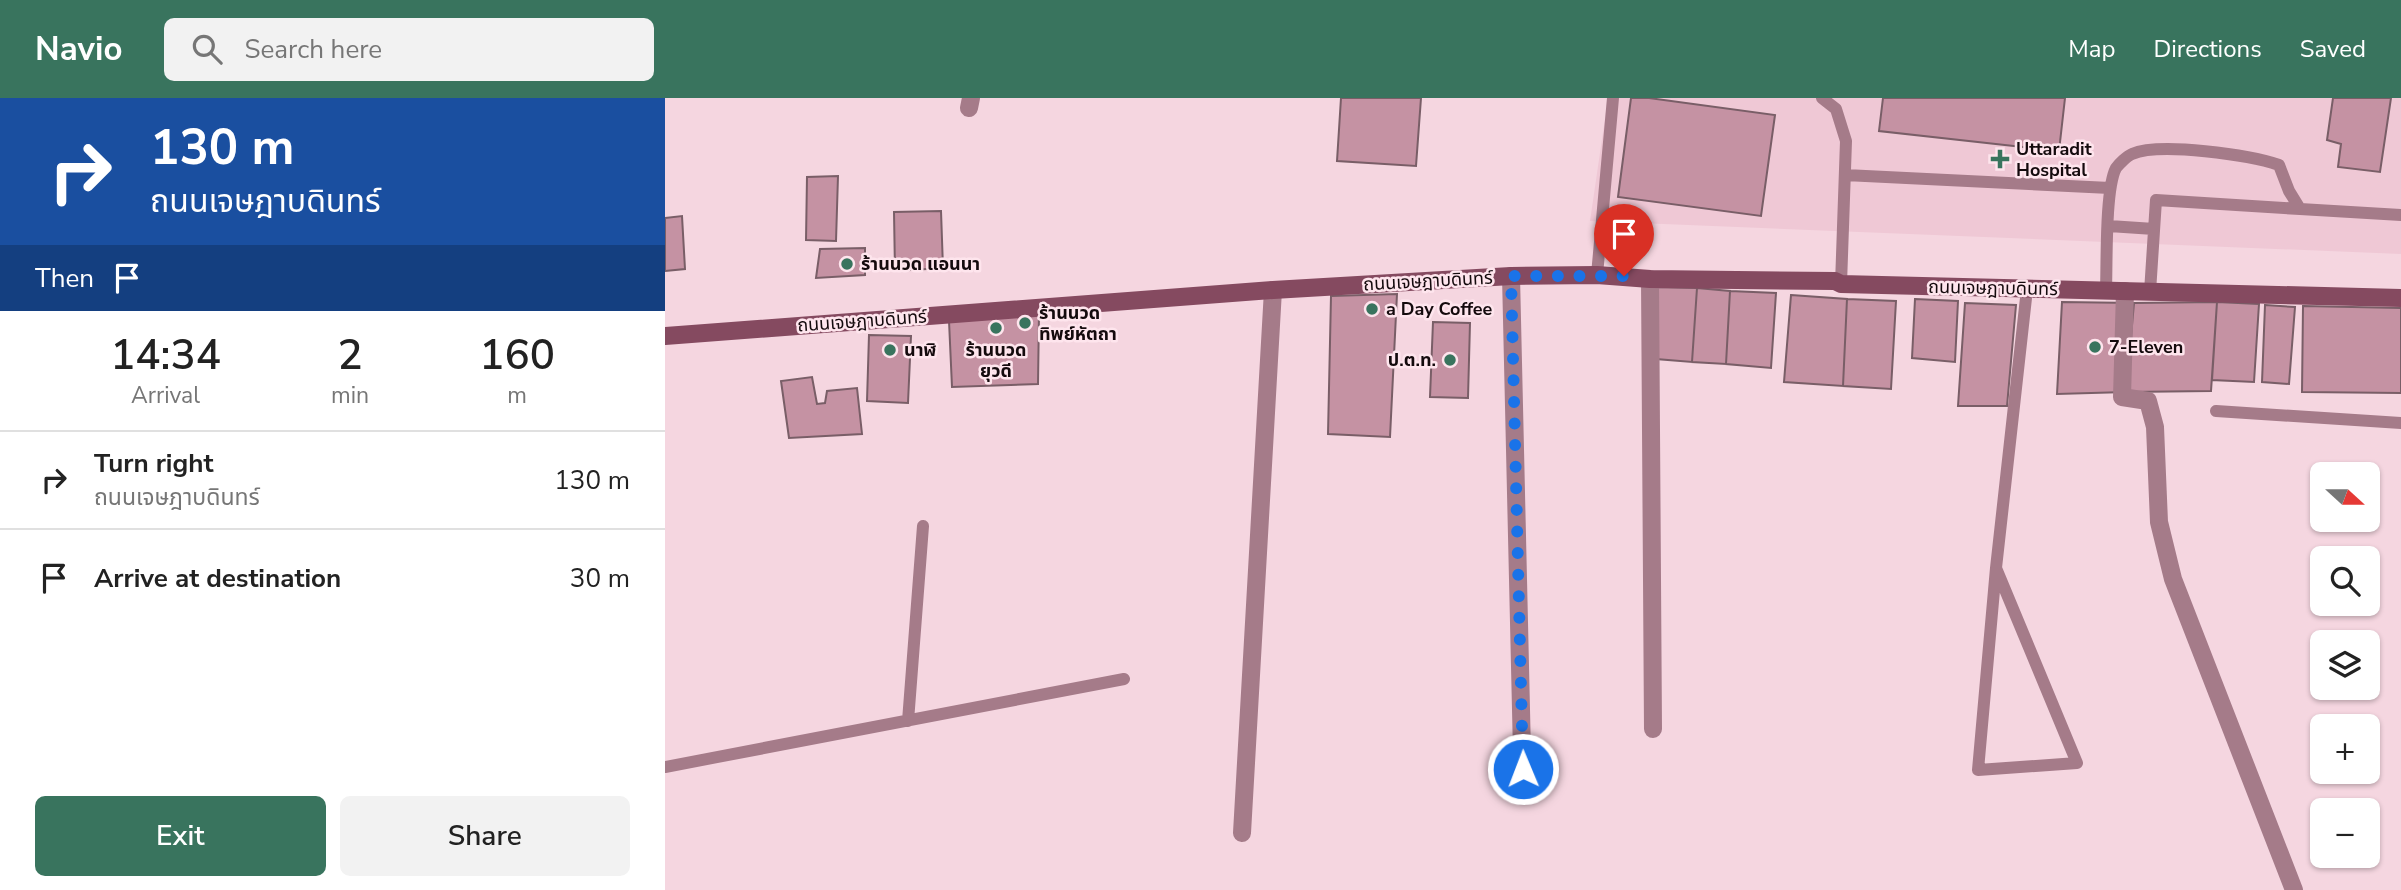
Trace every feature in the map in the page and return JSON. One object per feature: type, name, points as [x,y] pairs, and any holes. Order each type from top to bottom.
[{"type":"street","name":"ถนนเจษฎาบดินทร์","points":[[665,336],[1273,290],[1511,276],[1597,275],[1650,279],[1835,281],[1841,284],[2401,298]]},
{"type":"street","points":[[1511,276],[1523,796]]},
{"type":"street","points":[[1650,279],[1653,729]]},
{"type":"street","points":[[1242,833],[1273,290]]},
{"type":"street","points":[[2125,291],[2122,397],[2148,401],[2155,427],[2159,522],[2173,579],[2294,890]]},
{"type":"lane","points":[[1597,275],[1613,98]]},
{"type":"lane","points":[[1822,98],[1836,109],[1846,141],[1841,284]]},
{"type":"lane","points":[[2106,290],[2110,188],[2117,168],[2130,154],[2157,148],[2258,158],[2279,165],[2289,191],[2300,209]]},
{"type":"lane","points":[[1845,175],[2110,188]]},
{"type":"lane","points":[[2150,292],[2156,200],[2401,215]]},
{"type":"lane","points":[[2109,226],[2154,229]]},
{"type":"lane","points":[[1996,568],[2077,764],[1978,770],[1996,568],[2027,289]]},
{"type":"lane","points":[[2216,411],[2401,423]]},
{"type":"lane","points":[[908,721],[923,526]]},
{"type":"lane","points":[[665,767],[1124,679]]},
{"type":"shaded area","name":"Uttaradit Hospital","points":[[1608,98],[2401,98],[2401,254],[1590,221]]},
{"type":"building","points":[[1341,98],[1421,98],[1416,166],[1337,161]]},
{"type":"building","points":[[1631,98],[1649,98],[1775,115],[1761,216],[1618,197]]},
{"type":"building","points":[[1883,98],[2065,98],[2059,151],[1879,131]]},
{"type":"building","points":[[2333,98],[2391,98],[2380,172],[2338,167],[2341,144],[2327,140]]},
{"type":"building","points":[[838,176],[836,241],[806,240],[807,177]]},
{"type":"building","points":[[941,211],[943,268],[895,271],[894,212]]},
{"type":"building","points":[[682,216],[685,269],[665,271],[665,218]]},
{"type":"building","points":[[865,248],[865,275],[816,278],[820,249]]},
{"type":"building","points":[[1657,287],[1697,288],[1692,362],[1656,359]]},
{"type":"building","points":[[1697,288],[1730,291],[1726,364],[1692,362]]},
{"type":"building","points":[[1730,291],[1776,293],[1771,368],[1726,364]]},
{"type":"building","points":[[1397,294],[1390,437],[1328,434],[1331,296]]},
{"type":"building","points":[[1791,295],[1847,299],[1843,386],[1784,382]]},
{"type":"building","points":[[1847,299],[1896,301],[1891,389],[1843,386]]},
{"type":"building","points":[[1915,299],[1958,301],[1955,362],[1912,358]]},
{"type":"building","name":"7-Eleven","points":[[2062,302],[2134,303],[2126,392],[2057,394]]},
{"type":"building","points":[[2217,302],[2259,304],[2254,382],[2212,380]]},
{"type":"building","points":[[2217,302],[2211,391],[2126,392],[2134,303]]},
{"type":"building","points":[[1965,303],[2016,305],[2007,406],[1958,406]]},
{"type":"building","points":[[2265,305],[2295,307],[2289,384],[2262,382]]},
{"type":"building","points":[[2303,306],[2401,308],[2401,393],[2302,392]]},
{"type":"building","points":[[1039,314],[1038,384],[952,387],[949,321]]},
{"type":"building","name":"ป.ต.ท.","points":[[1433,322],[1470,323],[1468,398],[1430,397]]},
{"type":"building","points":[[869,335],[911,336],[908,403],[867,401]]},
{"type":"building","points":[[812,377],[817,404],[825,403],[827,391],[857,388],[862,434],[789,438],[781,381]]},
{"type":"place","name":"Uttaradit Hospital","points":[[2000,159]]},
{"type":"place","name":"ร้านนวด แอนนา","points":[[847,264]]},
{"type":"place","name":"a Day Coffee","points":[[1372,309]]},
{"type":"place","name":"ร้านนวด ทิพย์หัตถา","points":[[1025,323]]},
{"type":"place","name":"ร้านนวด ยุวดี","points":[[996,328]]},
{"type":"place","name":"7-Eleven","points":[[2095,347]]},
{"type":"place","name":"นาฬิ","points":[[890,350]]},
{"type":"place","name":"ป.ต.ท.","points":[[1450,360]]},
{"type":"route","points":[[1523,769],[1511,276],[1624,276]]}]
